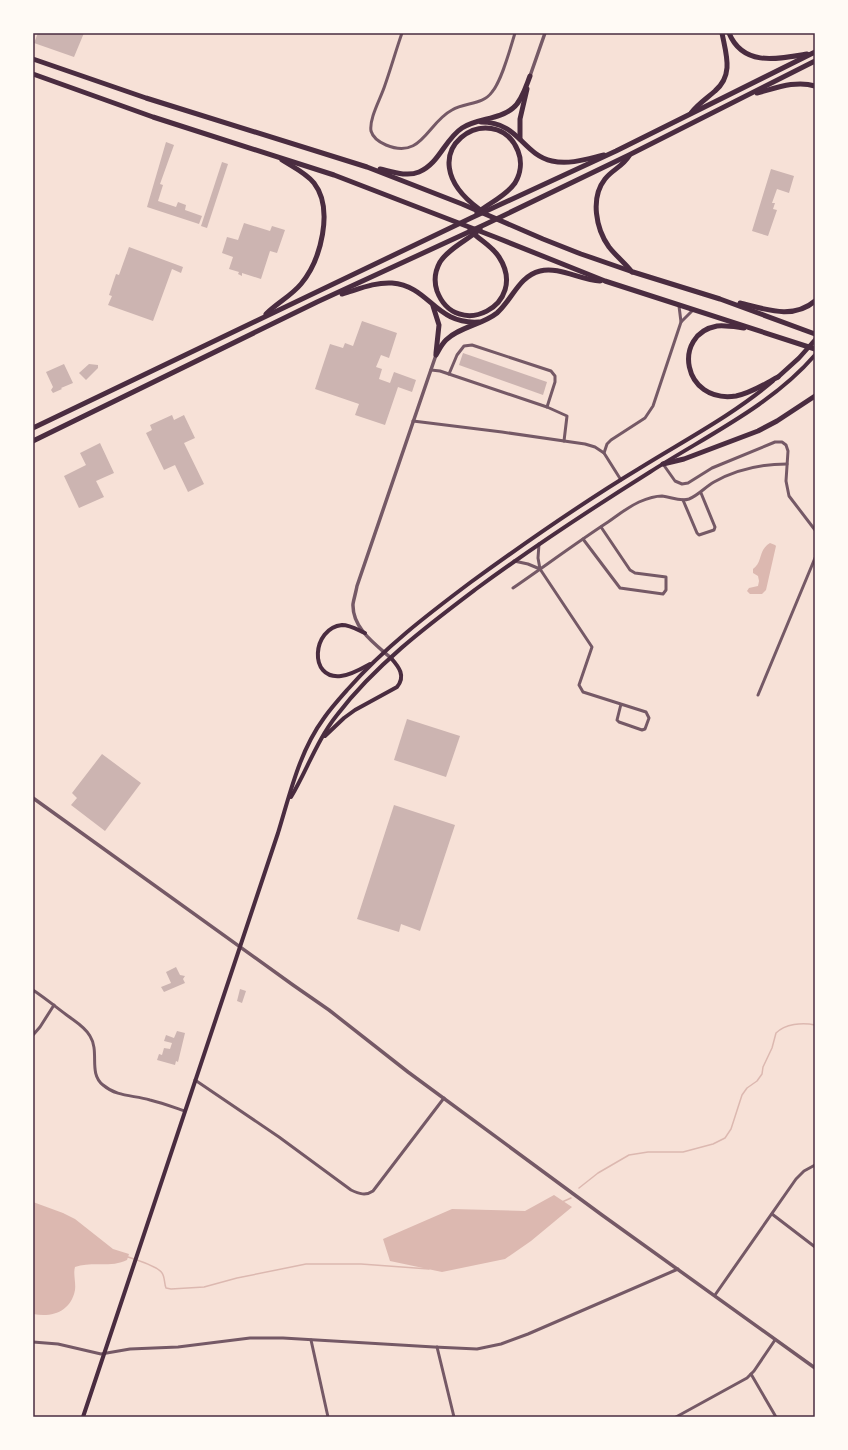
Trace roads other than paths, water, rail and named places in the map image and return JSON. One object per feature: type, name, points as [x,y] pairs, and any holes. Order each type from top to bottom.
[{"type":"highway","points":[[691,114],[699,103],[719,88],[726,76],[728,61],[722,33]]},
{"type":"highway","points":[[729,33],[736,46],[754,57],[774,59],[814,52]]},
{"type":"highway","points":[[33,428],[263,317],[391,258],[471,218],[616,152],[814,52]]},
{"type":"highway","points":[[33,59],[135,94],[367,167],[462,204],[549,242],[815,334]]},
{"type":"highway","points":[[33,440],[326,298],[486,224],[629,155],[815,62]]},
{"type":"highway","points":[[33,74],[153,117],[276,156],[373,190],[605,281],[815,349]]},
{"type":"highway","points":[[367,167],[405,174],[420,172],[431,164],[450,138],[466,125],[512,109],[518,103],[530,76]]},
{"type":"highway","points":[[520,139],[520,118],[530,76]]},
{"type":"highway","points":[[748,95],[793,84],[815,86]]},
{"type":"highway","points":[[476,122],[499,124],[510,130],[537,154],[546,159],[558,162],[577,161],[616,152]]},
{"type":"highway","points":[[471,218],[511,188],[519,174],[520,160],[518,151],[510,138],[498,131],[483,128],[473,130],[460,138],[452,149],[449,159],[450,174],[457,188],[470,202],[487,215]]},
{"type":"highway","points":[[629,155],[624,163],[602,184],[598,193],[596,208],[600,230],[607,244],[633,272]]},
{"type":"highway","points":[[263,317],[274,306],[294,291],[305,278],[317,252],[324,221],[322,199],[313,183],[306,176],[276,156]]},
{"type":"highway","points":[[466,227],[474,234],[485,242],[496,252],[504,266],[506,280],[504,295],[494,307],[486,312],[472,316],[458,313],[450,309],[440,298],[436,289],[435,281],[437,269],[444,257],[471,238],[486,224]]},
{"type":"highway","points":[[436,356],[442,345],[450,336],[482,322],[499,312],[523,281],[539,271],[552,270],[590,281],[605,281]]},
{"type":"highway","points":[[326,298],[370,285],[394,283],[415,289],[433,305],[457,320],[482,322]]},
{"type":"highway","points":[[720,300],[789,312],[804,309],[815,301]]},
{"type":"highway","points":[[433,305],[439,325],[436,356]]},
{"type":"highway","points":[[762,331],[721,326],[711,328],[703,332],[696,339],[689,352],[688,362],[692,376],[696,384],[704,390],[713,395],[725,396],[750,392],[778,377]]},
{"type":"highway","points":[[663,464],[684,459],[758,431],[777,421],[815,396]]},
{"type":"main road","points":[[83,1417],[288,803],[298,766],[323,718],[355,681],[384,652],[426,617],[492,567],[621,480],[734,410],[760,392],[800,358],[815,340]]},
{"type":"main road","points":[[288,803],[320,740],[336,716],[364,683],[391,658],[449,610],[514,561],[584,513],[756,406],[785,384],[810,362],[815,355]]},
{"type":"main road","points":[[365,633],[344,625],[332,629],[324,636],[319,645],[317,653],[318,662],[327,673],[339,677],[348,675],[374,662]]},
{"type":"main road","points":[[320,740],[339,722],[355,710],[397,687],[401,680],[401,672],[399,667],[391,658]]},
{"type":"street","points":[[402,33],[377,106],[371,130],[372,134],[379,142],[390,147],[401,149],[414,146],[419,143],[438,120],[451,110],[482,101],[488,97],[496,86],[515,33]]},
{"type":"street","points":[[530,76],[545,33]]},
{"type":"street","points":[[604,453],[607,444],[611,440],[638,423],[650,412],[658,394],[681,322],[679,306]]},
{"type":"street","points":[[681,322],[693,310]]},
{"type":"street","points":[[449,374],[457,354],[464,346],[472,345],[551,371],[555,376],[555,382],[547,407]]},
{"type":"street","points":[[391,658],[365,633],[355,618],[353,608],[354,598],[436,356]]},
{"type":"street","points":[[430,370],[449,374],[547,407],[567,416],[564,441]]},
{"type":"street","points":[[413,421],[502,432],[595,447],[604,453],[621,480]]},
{"type":"street","points":[[663,464],[675,481],[682,484],[688,483],[708,470],[775,442],[782,442],[786,445],[788,451],[786,481],[789,496],[815,530]]},
{"type":"street","points":[[513,588],[639,502],[662,496],[680,501],[701,493],[713,482],[738,471],[765,465],[787,464]]},
{"type":"street","points":[[683,500],[696,534],[699,535],[714,530],[715,527],[701,493]]},
{"type":"street","points":[[583,539],[620,588],[663,594],[666,590],[666,577],[634,573],[630,570],[601,527]]},
{"type":"street","points":[[539,544],[538,558],[540,569],[592,646],[579,685],[581,689],[583,692],[621,704],[646,712],[649,718],[645,729],[642,730],[617,720],[621,704]]},
{"type":"street","points":[[758,695],[815,558]]},
{"type":"street","points":[[514,561],[533,565],[540,569]]},
{"type":"street","points":[[33,798],[329,1010],[402,1068],[815,1368]]},
{"type":"street","points":[[33,990],[82,1027],[91,1037],[98,1080],[112,1092],[149,1100],[185,1111]]},
{"type":"street","points":[[33,1035],[54,1005]]},
{"type":"street","points":[[195,1080],[279,1137],[351,1190],[364,1195],[373,1191],[444,1098]]},
{"type":"street","points":[[715,1295],[800,1175],[815,1165]]},
{"type":"street","points":[[772,1214],[815,1247]]},
{"type":"street","points":[[33,1342],[58,1344],[104,1354],[130,1349],[178,1347],[250,1338],[289,1338],[477,1349],[501,1344],[624,1294],[678,1269]]},
{"type":"street","points":[[311,1340],[328,1417]]},
{"type":"street","points":[[676,1417],[742,1381],[751,1374],[775,1340]]},
{"type":"street","points":[[437,1347],[454,1417]]},
{"type":"street","points":[[751,1374],[776,1417]]},
{"type":"waterway","points":[[579,1188],[598,1173],[629,1155],[648,1152],[683,1152],[713,1144],[725,1138],[731,1129],[742,1095],[747,1088],[757,1081],[762,1074],[763,1067],[772,1048],[776,1033],[794,1024],[815,1025]]},
{"type":"waterway","points":[[562,1202],[571,1198]]},
{"type":"waterway","points":[[128,1257],[160,1270],[164,1276],[166,1288],[171,1289],[204,1287],[237,1278],[306,1264],[361,1264],[429,1269]]}]
